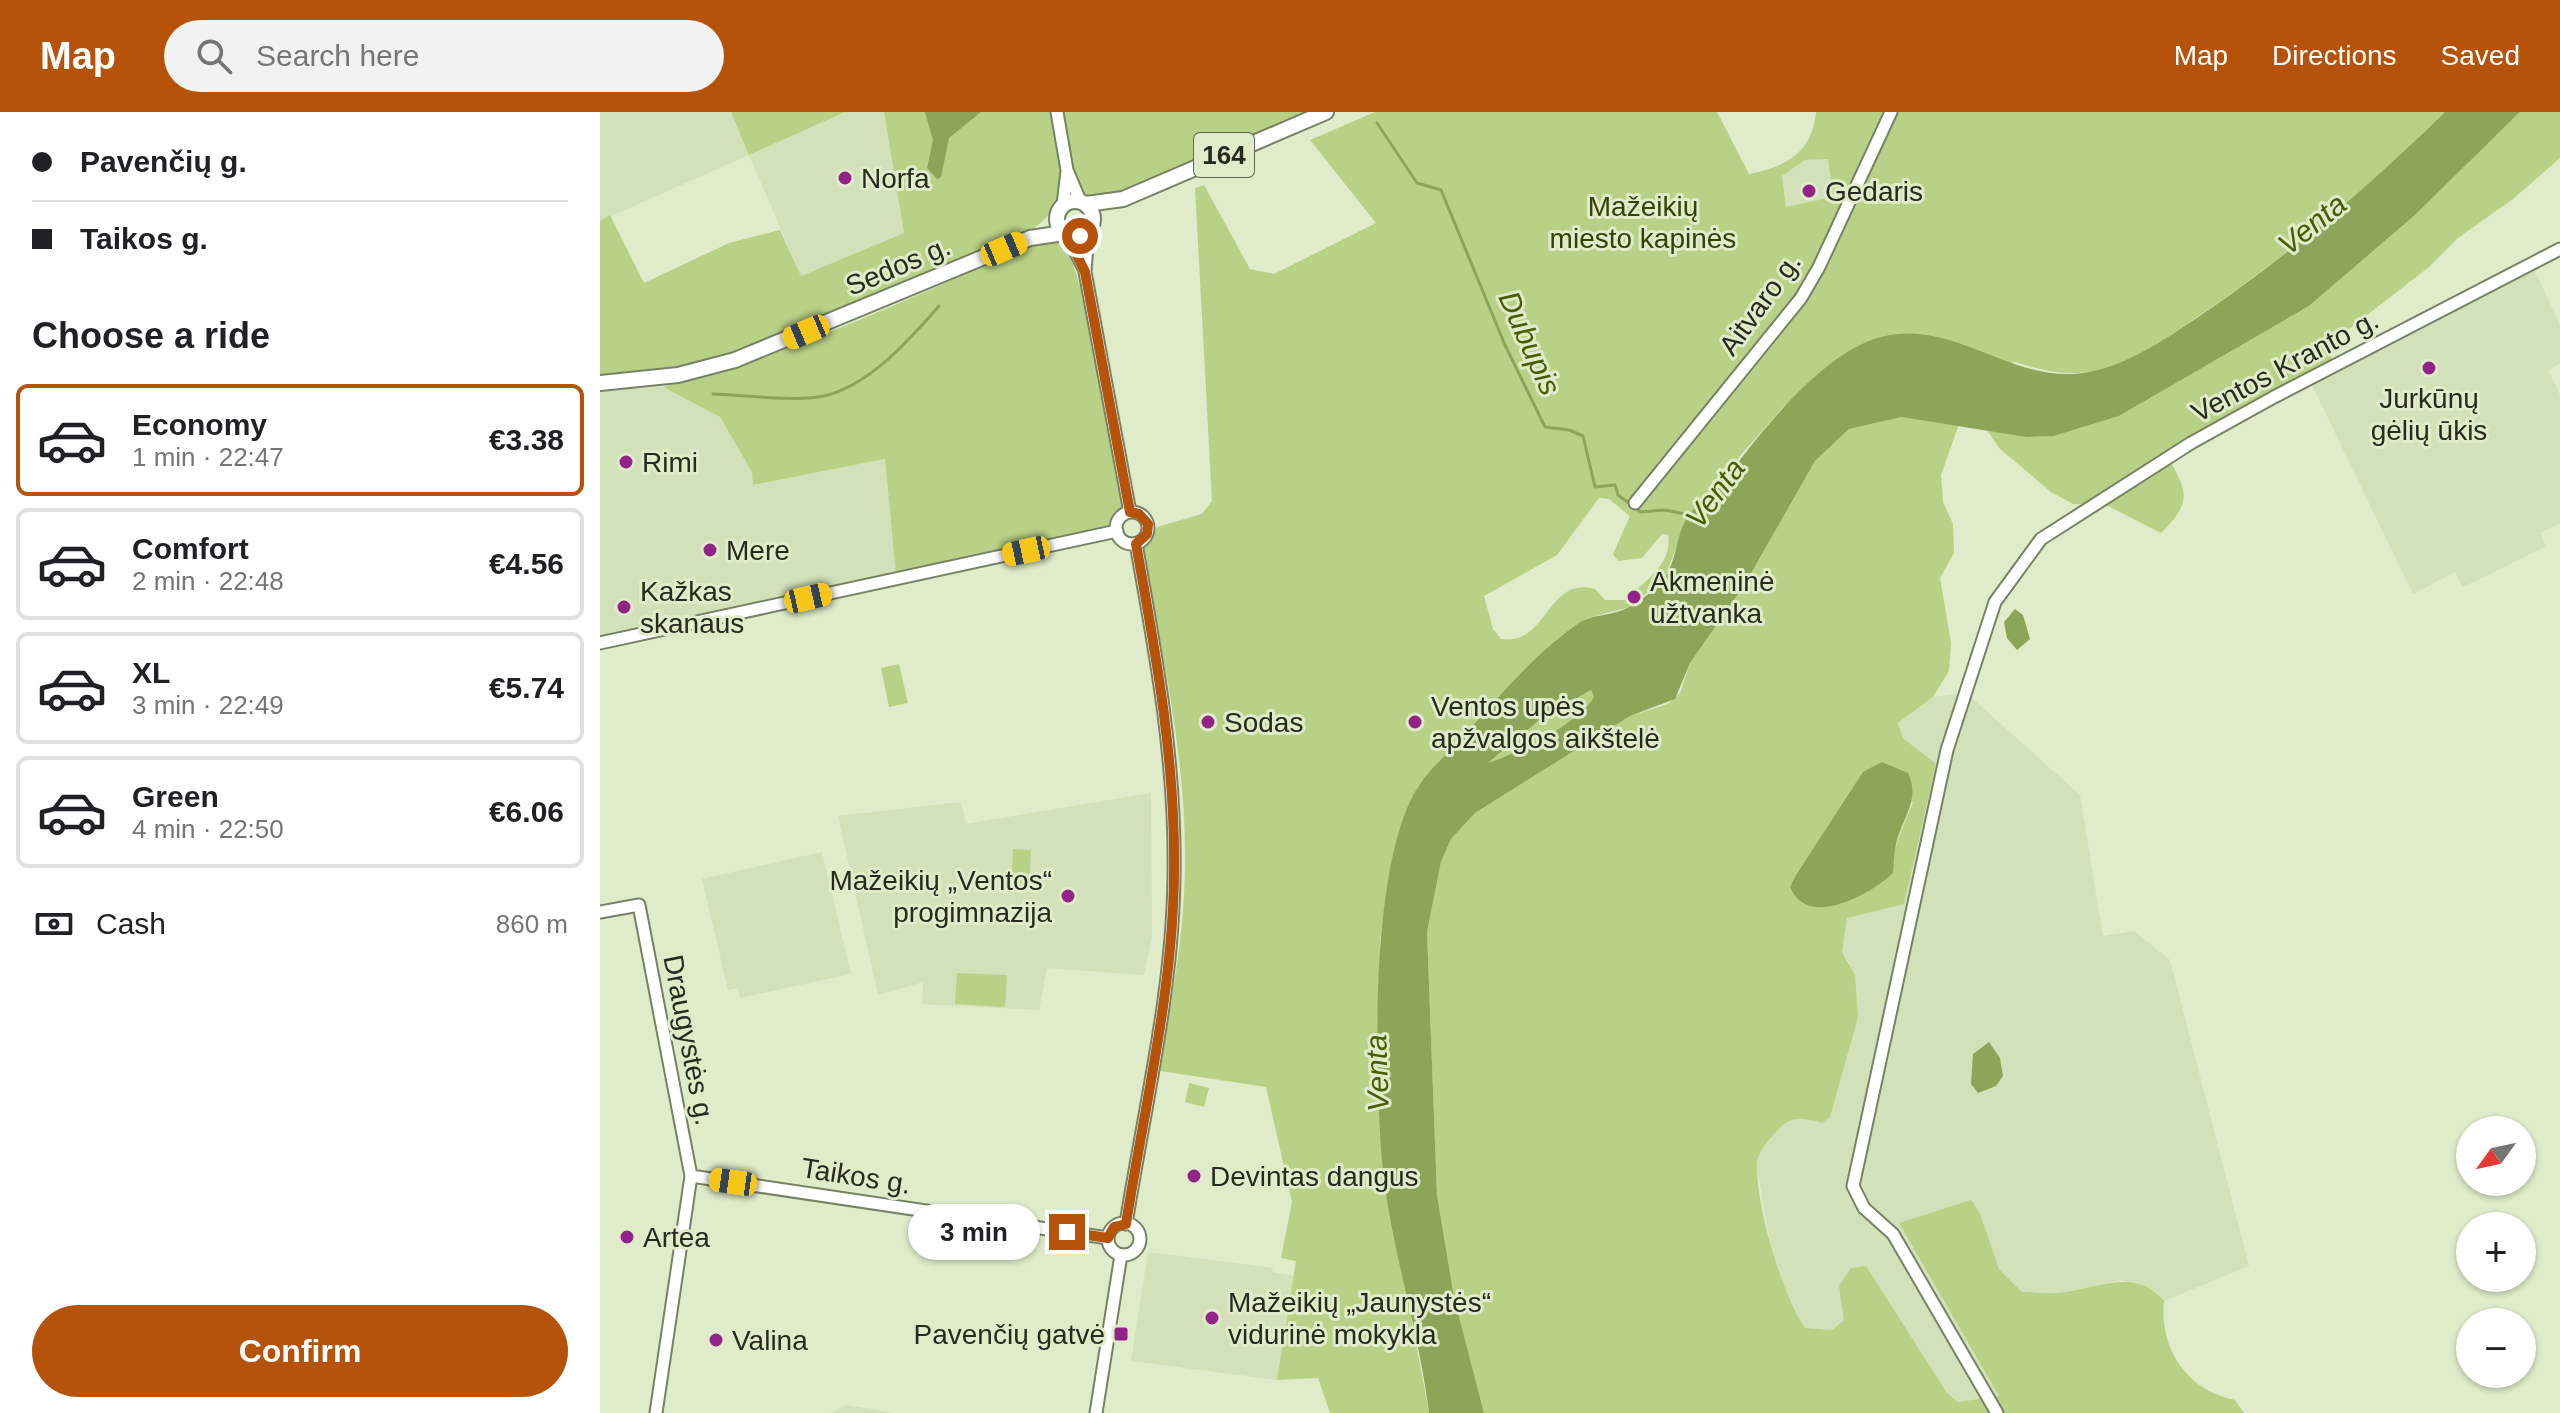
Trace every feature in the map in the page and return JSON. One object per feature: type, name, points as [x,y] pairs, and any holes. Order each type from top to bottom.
[{"type":"main road","name":"164","points":[[1065,234],[1080,236],[1123,199],[1326,112]]},
{"type":"main road","name":"164","points":[[1060,210],[1083,203],[1123,199]]},
{"type":"main road","points":[[1083,203],[1092,213],[1090,227]]},
{"type":"main road","points":[[1060,210],[1065,234]]},
{"type":"main road","name":"Sedos g.","points":[[1030,238],[1060,210]]},
{"type":"main road","name":"Sedos g.","points":[[600,383],[667,377],[735,360],[1030,238],[1065,234]]},
{"type":"street","points":[[1057,112],[1067,170],[1083,203]]},
{"type":"street","name":"Aitvaro g.","points":[[1635,503],[1801,298],[1819,267],[1891,112]]},
{"type":"street","points":[[1060,210],[1067,170]]},
{"type":"street","points":[[1090,227],[1085,272],[1130,512]]},
{"type":"street","points":[[1065,234],[1085,272]]},
{"type":"street","name":"Ventos Kranto g.","points":[[1997,1413],[1893,1234],[1864,1208],[1853,1186],[1954,723],[1995,602],[2041,539],[2191,443],[2560,249]]},
{"type":"street","points":[[1130,512],[1139,514],[1148,524],[1147,534],[1136,544],[1122,540],[1117,531],[1121,517],[1130,512]]},
{"type":"street","points":[[600,643],[1117,531]]},
{"type":"street","points":[[1126,1224],[1168,968],[1174,875],[1169,748],[1136,544]]},
{"type":"street","name":"Draugystės g.","points":[[600,912],[639,905],[691,1176],[656,1413]]},
{"type":"street","name":"Taikos g.","points":[[691,1176],[1108,1238]]},
{"type":"street","points":[[1126,1224],[1137,1231],[1139,1243],[1130,1254],[1121,1255],[1113,1251],[1108,1238],[1114,1227],[1126,1224]]},
{"type":"street","points":[[1096,1413],[1121,1255]]},
{"type":"shaded area","points":[[600,112],[731,112],[750,155],[845,112],[884,112],[904,233],[801,276],[749,155],[600,221]]},
{"type":"shaded area","points":[[1828,158],[1833,197],[1786,208],[1782,176],[1805,160]]},
{"type":"shaded area","points":[[2534,269],[2560,325],[2560,364],[2548,370],[2560,395],[2560,523],[2540,533],[2546,546],[2463,587],[2455,572],[2413,594],[2311,383]]},
{"type":"shaded area","points":[[663,387],[720,417],[752,472],[754,485],[885,459],[896,575],[600,639],[600,391]]},
{"type":"shaded area","points":[[1959,694],[1974,700],[2080,795],[2103,936],[2134,931],[2170,960],[2249,1266],[2164,1301],[2155,1290],[2120,1280],[2063,1293],[2022,1292],[1999,1269],[1980,1213],[1900,1223],[2000,1396],[1958,1402],[1844,1320],[1832,1330],[1805,1328],[1789,1304],[1770,1242],[1757,1167],[1761,1149],[1785,1120],[1800,1116],[1821,1123],[1850,963],[1842,952],[1847,918],[1936,764],[1903,738],[1898,723],[1933,697]]},
{"type":"shaded area","name":"Mažeikių „Ventos“ progimnazija","points":[[1151,793],[1152,936],[1144,975],[1047,968],[1039,1010],[922,1004],[923,982],[878,995],[838,816],[961,802],[966,824]]},
{"type":"shaded area","points":[[822,852],[851,974],[740,998],[738,988],[728,990],[702,879]]},
{"type":"shaded area","name":"Mažeikių „Jaunystės“ vidurinė mokykla","points":[[1148,1252],[1273,1268],[1272,1272],[1294,1276],[1277,1380],[1131,1361]]},
{"type":"shaded area","points":[[846,1405],[895,1413],[830,1413]]},
{"type":"green space","points":[[731,112],[845,112],[749,155]]},
{"type":"green space","points":[[884,112],[1051,112],[1062,168],[1060,197],[1040,223],[1021,236],[740,352],[676,369],[600,375],[600,221],[610,215],[644,283],[729,243],[780,230],[801,276],[904,233]]},
{"type":"green space","points":[[1063,112],[1311,112],[1105,198],[1086,199],[1075,179]]},
{"type":"green space","name":"Mažeikių miesto kapinės","points":[[1375,112],[1717,112],[1749,174],[1775,167],[1795,155],[1809,138],[1816,112],[2445,112],[2387,167],[2297,244],[2200,315],[2125,361],[2076,373],[2015,362],[1784,406],[1739,457],[1722,484],[1689,514],[1665,577],[1630,607],[1588,618],[1527,669],[1418,786],[1402,826],[1387,887],[1380,942],[1383,1164],[1429,1413],[1330,1413],[1318,1378],[1277,1380],[1296,1261],[1281,1258],[1292,1202],[1266,1087],[1160,1071],[1180,939],[1184,895],[1184,808],[1174,721],[1143,549],[1157,527],[1202,514],[1212,501],[1195,188],[1204,185],[1250,269],[1274,274],[1376,223],[1310,140]],"holes":[[[1828,159],[1833,197],[1786,207],[1782,176],[1805,160]],[[1599,498],[1609,499],[1630,516],[1613,554],[1618,561],[1642,558],[1662,534],[1668,535],[1662,564],[1624,600],[1605,600],[1595,589],[1579,587],[1567,592],[1529,632],[1517,638],[1501,639],[1493,629],[1484,596],[1557,555]]]},
{"type":"green space","points":[[2520,112],[2560,112],[2560,158],[2513,199],[2458,238],[2429,267],[2327,346],[2333,362],[2165,452],[2184,494],[2179,511],[2161,533],[2106,505],[2073,504],[2051,492],[1999,448],[1987,430],[2026,437],[2054,436],[2119,416],[2309,306],[2415,215]]},
{"type":"green space","points":[[1045,240],[1065,240],[1088,311],[1122,507],[1113,525],[1106,530],[896,575],[885,459],[753,485],[752,472],[720,417],[663,387],[761,358],[809,340]]},
{"type":"green space","points":[[1902,417],[1959,424],[1941,475],[1943,502],[1953,524],[1954,553],[1940,578],[1951,643],[1949,671],[1933,697],[1898,723],[1903,738],[1936,764],[1904,904],[1847,918],[1842,952],[1855,975],[1858,1017],[1830,1117],[1822,1123],[1806,1119],[1789,1121],[1773,1135],[1758,1158],[1761,1205],[1788,1295],[1805,1328],[1832,1330],[1844,1320],[1839,1286],[1851,1268],[1866,1266],[1947,1393],[1958,1402],[1999,1396],[1899,1223],[1971,1200],[1980,1213],[1999,1269],[2022,1292],[2061,1293],[2118,1282],[2142,1285],[2154,1291],[2164,1301],[2166,1336],[2180,1366],[2203,1388],[2235,1400],[2244,1413],[1484,1413],[1454,1297],[1437,1195],[1427,932],[1441,862],[1451,839],[1475,813],[1630,716],[1668,704],[1680,693],[1690,663],[1745,584],[1815,461],[1849,429]],"holes":[[[1913,802],[1895,848],[1796,875],[1838,813]]]},
{"type":"green space","points":[[899,664],[908,703],[889,707],[881,668]]},
{"type":"green space","points":[[1591,690],[1595,697],[1561,728],[1486,765],[1542,718]]},
{"type":"green space","points":[[1013,849],[1031,850],[1029,885],[1011,884]]},
{"type":"green space","points":[[957,973],[1007,975],[1005,1007],[955,1004]]},
{"type":"green space","points":[[1189,1083],[1209,1088],[1204,1107],[1185,1102]]},
{"type":"water","points":[[925,112],[981,112],[949,138],[941,177],[937,179],[927,168],[933,140]]},
{"type":"water","name":"Venta","points":[[2445,112],[2520,112],[2415,215],[2309,306],[2119,416],[2054,436],[2026,437],[1902,417],[1849,429],[1815,461],[1745,584],[1690,663],[1675,699],[1630,716],[1475,813],[1451,839],[1441,862],[1427,932],[1437,1195],[1454,1297],[1484,1413],[1429,1413],[1386,1193],[1378,1075],[1379,966],[1384,912],[1403,818],[1424,778],[1516,678],[1562,635],[1584,620],[1630,607],[1654,589],[1669,571],[1684,522],[1693,510],[1720,486],[1755,440],[1794,397],[1836,360],[1881,337],[1906,334],[1954,342],[2047,373],[2090,372],[2125,361],[2204,313],[2268,267],[2329,218]],"holes":[[[1591,690],[1594,697],[1587,707],[1562,727],[1488,763],[1542,718]]]},
{"type":"water","points":[[2015,609],[2023,615],[2030,639],[2017,650],[2007,638],[2004,622]]},
{"type":"water","points":[[1882,762],[1908,773],[1912,789],[1911,804],[1896,843],[1893,873],[1870,890],[1840,904],[1810,906],[1798,900],[1790,887],[1796,875],[1863,772]]},
{"type":"water","points":[[1989,1042],[2000,1058],[2003,1076],[1996,1086],[1978,1093],[1971,1084],[1973,1054]]},
{"type":"waterway","name":"Dubupis","points":[[1377,123],[1417,183],[1441,190],[1505,345],[1545,427],[1569,430],[1583,436],[1595,487],[1615,485],[1618,495],[1641,512],[1665,510],[1690,515]]},
{"type":"waterway","points":[[713,394],[800,398],[824,396],[841,390],[888,360],[939,306]]},
{"type":"place","name":"Norfa","points":[[845,178]]},
{"type":"place","name":"Gedaris","points":[[1809,191]]},
{"type":"place","name":"Jurkūnų gėlių ūkis","points":[[2429,368]]},
{"type":"place","name":"Rimi","points":[[626,462]]},
{"type":"place","name":"Mere","points":[[710,550]]},
{"type":"place","name":"Akmeninė užtvanka","points":[[1634,597]]},
{"type":"place","name":"Kažkas skanaus","points":[[624,607]]},
{"type":"place","name":"Sodas","points":[[1208,722]]},
{"type":"place","name":"Ventos upės apžvalgos aikštelė","points":[[1415,722]]},
{"type":"place","name":"Mažeikių „Ventos“ progimnazija","points":[[1068,896]]},
{"type":"place","name":"Devintas dangus","points":[[1194,1176]]},
{"type":"place","name":"Artea","points":[[627,1237]]},
{"type":"place","name":"Mažeikių „Jaunystės“ vidurinė mokykla","points":[[1212,1318]]},
{"type":"place","name":"Pavenčių gatvė","points":[[1121,1334]]},
{"type":"place","name":"Valina","points":[[716,1340]]},
{"type":"route","points":[[1067,1232],[1108,1238],[1114,1227],[1126,1224],[1168,968],[1174,875],[1171,762],[1136,544],[1147,534],[1148,524],[1143,516],[1130,512],[1085,272],[1067,235],[1080,236]]}]
